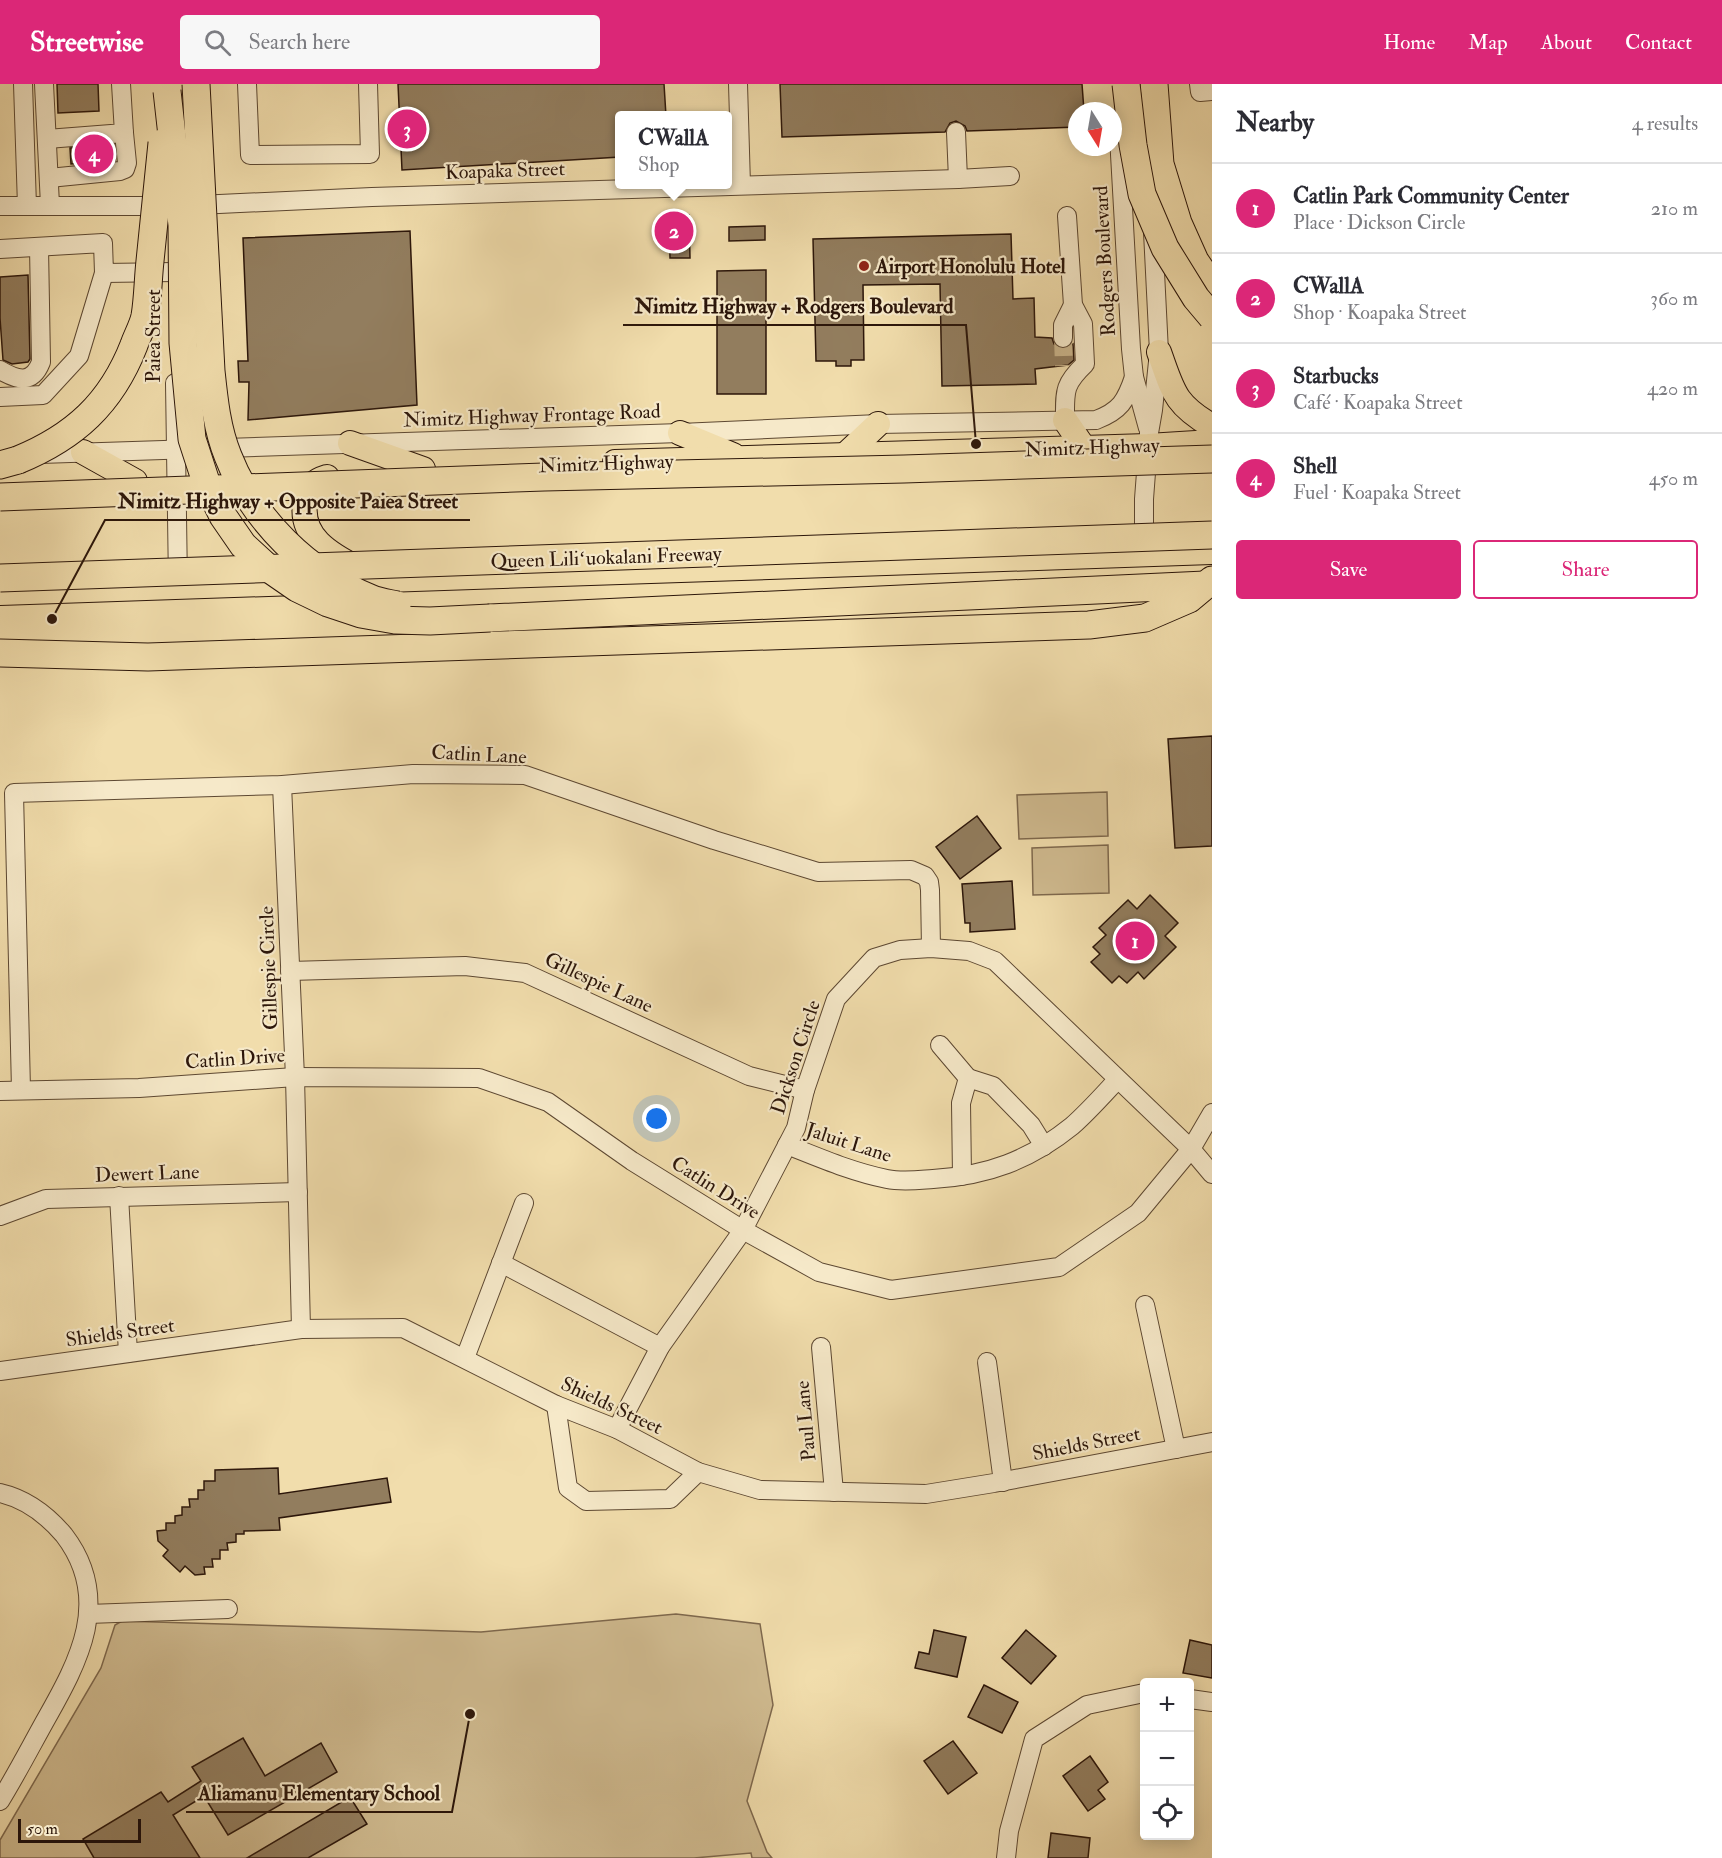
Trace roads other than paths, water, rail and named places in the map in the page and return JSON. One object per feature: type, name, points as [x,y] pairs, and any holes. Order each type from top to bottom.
[{"type":"highway","points":[[196,84],[211,371],[216,414],[228,456],[249,498],[273,530],[302,558],[335,581],[371,599],[414,609],[490,618]]},
{"type":"highway","points":[[1126,84],[1133,145],[1142,194],[1165,248],[1196,298],[1212,317]]},
{"type":"highway","points":[[1154,84],[1160,164],[1178,223],[1195,261],[1212,286]]},
{"type":"highway","points":[[1160,164],[1168,84]]},
{"type":"highway","points":[[168,86],[182,225],[183,343],[192,439],[206,482],[223,516],[243,545],[268,568],[297,588],[328,603],[361,614],[395,620],[430,621],[1212,585]]},
{"type":"highway","points":[[0,465],[43,450],[87,418],[120,375],[132,350],[144,317],[168,86]]},
{"type":"highway","points":[[0,497],[544,477],[1212,459]]},
{"type":"highway","name":"Queen Liliʻuokalani Freeway","points":[[0,578],[1212,536]]},
{"type":"highway","points":[[0,653],[148,657],[1089,625],[1145,618],[1190,599],[1212,580]]},
{"type":"main road","points":[[1160,352],[1172,389],[1182,405],[1212,426]]},
{"type":"main road","points":[[1065,420],[1084,448]]},
{"type":"main road","points":[[845,455],[878,424]]},
{"type":"main road","points":[[680,433],[741,458]]},
{"type":"main road","name":"Nimitz Highway","points":[[0,489],[176,478],[1084,448],[1149,440],[1212,442]]},
{"type":"main road","points":[[350,443],[423,469]]},
{"type":"main road","points":[[83,452],[135,481]]},
{"type":"main road","points":[[347,472],[316,481],[308,489],[303,512],[310,534],[321,546],[343,561],[380,580]]},
{"type":"main road","points":[[0,593],[1212,552]]},
{"type":"street","points":[[23,84],[27,206]]},
{"type":"street","points":[[44,84],[50,205]]},
{"type":"street","points":[[49,177],[106,167],[120,171],[125,169],[127,163],[121,84]]},
{"type":"street","points":[[247,84],[250,155],[370,154],[368,84]]},
{"type":"street","points":[[738,84],[741,185]]},
{"type":"street","name":"Rodgers Boulevard","points":[[1115,84],[1130,338],[1134,377],[1149,440]]},
{"type":"street","name":"Rodgers Boulevard","points":[[1143,553],[1144,499],[1160,352],[1146,84]]},
{"type":"street","points":[[1199,84],[1200,93],[1212,91]]},
{"type":"street","name":"Paiea Street","points":[[168,86],[177,206],[175,448],[178,588]]},
{"type":"street","points":[[956,132],[958,179]]},
{"type":"street","points":[[47,139],[103,138],[123,133]]},
{"type":"street","name":"Koapaka Street","points":[[732,185],[1011,176]]},
{"type":"street","name":"Koapaka Street","points":[[0,206],[177,206],[618,189]]},
{"type":"street","points":[[1065,420],[1068,371],[1085,364],[1083,324],[1072,305],[1067,216]]},
{"type":"street","points":[[0,249],[103,243],[104,273],[79,356],[43,395],[0,397]]},
{"type":"street","points":[[0,370],[15,379],[29,377],[38,371],[41,362],[39,247]]},
{"type":"street","points":[[104,273],[175,272]]},
{"type":"street","points":[[1063,339],[1063,325],[1072,305]]},
{"type":"street","name":"Nimitz Highway Frontage Road","points":[[0,455],[680,433],[878,424],[1096,420],[1113,414],[1128,395],[1134,377]]},
{"type":"street","name":"Catlin Lane","points":[[21,1090],[14,793],[282,785],[413,774],[525,775],[714,840],[818,872],[911,870],[925,876],[929,882],[931,948]]},
{"type":"street","name":"Gillespie Circle","points":[[282,785],[295,1077],[301,1329]]},
{"type":"street","name":"Dickson Circle","points":[[617,1429],[660,1347],[743,1230],[796,1128],[836,999],[874,958],[900,950],[931,948],[969,951],[995,961],[1191,1149],[1212,1174]]},
{"type":"street","name":"Gillespie Lane","points":[[290,971],[465,966],[525,973],[749,1076],[806,1090]]},
{"type":"street","points":[[940,1046],[968,1078],[993,1086],[1031,1125],[1044,1146]]},
{"type":"street","name":"Catlin Drive","points":[[0,1091],[138,1088],[295,1077],[479,1078],[548,1102],[633,1161],[743,1230],[819,1272],[891,1290],[1059,1267],[1138,1213],[1191,1149],[1212,1113]]},
{"type":"street","points":[[962,1176],[961,1103],[968,1078]]},
{"type":"street","name":"Jaluit Lane","points":[[787,1145],[846,1168],[890,1180],[953,1178],[991,1170],[1020,1160],[1044,1146],[1074,1124],[1117,1080]]},
{"type":"street","name":"Dewert Lane","points":[[0,1216],[46,1199],[298,1192]]},
{"type":"street","points":[[119,1196],[128,1353]]},
{"type":"street","points":[[465,1358],[524,1203]]},
{"type":"street","points":[[501,1263],[660,1347]]},
{"type":"street","points":[[1145,1305],[1176,1449]]},
{"type":"street","name":"Shields Street","points":[[0,1371],[301,1329],[403,1328],[556,1405],[617,1429],[698,1472],[760,1490],[926,1494],[1003,1482],[1212,1442]]},
{"type":"street","name":"Paul Lane","points":[[821,1347],[834,1492]]},
{"type":"street","points":[[987,1362],[1003,1482]]},
{"type":"street","points":[[556,1405],[568,1488],[586,1500],[670,1499],[698,1472]]},
{"type":"street","points":[[0,1493],[26,1503],[57,1527],[70,1543],[79,1561],[86,1580],[89,1600],[85,1640],[70,1678],[0,1801]]},
{"type":"street","points":[[88,1614],[228,1609]]},
{"type":"street","points":[[1006,1858],[1009,1831],[1034,1739],[1087,1705],[1140,1694]]},
{"type":"street","points":[[1194,1700],[1212,1702]]},
{"type":"tunnel","points":[[86,136],[89,174]]},
{"type":"tunnel","points":[[104,142],[105,161]]},
{"type":"tunnel","points":[[1063,338],[1064,366]]},
{"type":"place","name":"Starbucks","points":[[407,129]]},
{"type":"place","name":"Shell","points":[[94,154]]},
{"type":"place","name":"CWallA","points":[[674,231]]},
{"type":"place","name":"Airport Honolulu Hotel","points":[[864,266]]},
{"type":"place","name":"Nimitz Highway + Rodgers Boulevard","points":[[976,444]]},
{"type":"place","name":"Nimitz Highway + Opposite Paiea Street","points":[[52,619]]},
{"type":"place","name":"Catlin Park Community Center","points":[[1135,941]]},
{"type":"place","name":"Aliamanu Elementary School","points":[[470,1714]]}]
